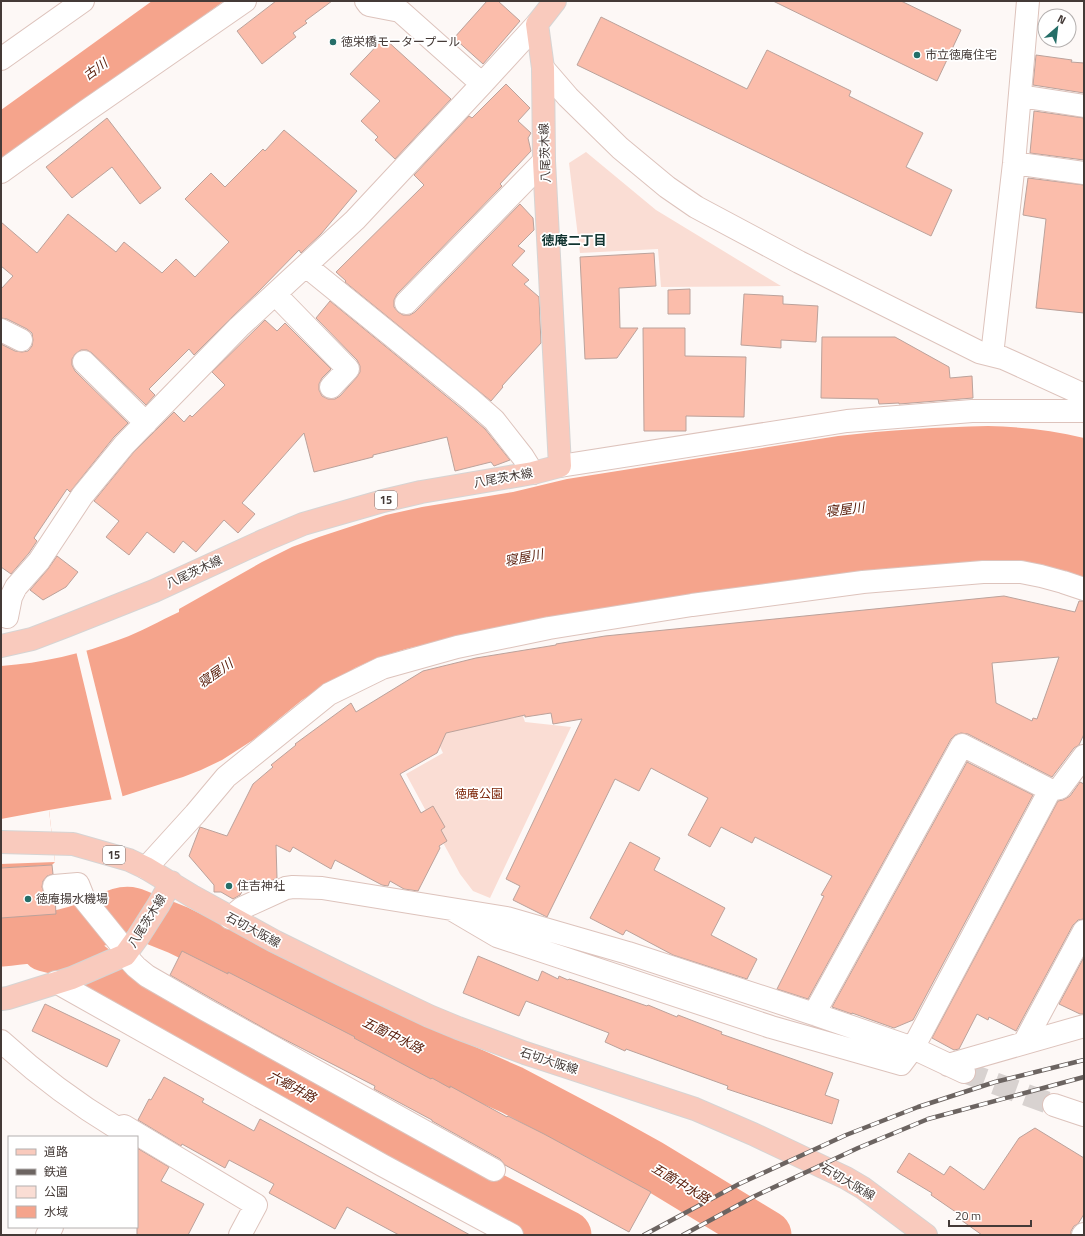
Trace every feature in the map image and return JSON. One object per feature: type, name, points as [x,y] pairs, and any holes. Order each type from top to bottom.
[{"type":"main road","points":[[537,24],[555,1]]},
{"type":"main road","name":"八尾茨木線","points":[[1,646],[32,639],[88,618],[154,591],[258,543],[304,524],[383,501],[421,492],[534,473],[560,466],[544,161],[543,68],[537,24]]},
{"type":"main road","name":"八尾茨木線","points":[[1,842],[53,842],[73,844],[129,860],[171,882],[159,904],[125,948],[64,980],[3,1001]]},
{"type":"main road","name":"石切大阪線","points":[[171,882],[230,918],[274,941],[343,975],[458,1028],[525,1053],[695,1109],[753,1134],[846,1178],[863,1188],[926,1235]]},
{"type":"street","points":[[1,59],[83,1]]},
{"type":"street","points":[[1,172],[245,1]]},
{"type":"street","points":[[366,1],[369,5],[400,11],[482,84]]},
{"type":"street","points":[[992,355],[1014,163],[1028,1]]},
{"type":"street","points":[[7,617],[11,597],[16,587],[39,561],[90,486],[124,445],[239,328],[355,220],[537,24]]},
{"type":"street","points":[[543,68],[572,102],[620,148],[667,187],[696,207],[799,262],[979,352],[1012,362],[1084,395]]},
{"type":"street","points":[[1020,96],[1084,106]]},
{"type":"street","points":[[406,303],[544,161]]},
{"type":"street","points":[[1014,163],[1084,173]]},
{"type":"street","points":[[306,266],[470,398],[494,420],[534,473]]},
{"type":"street","points":[[275,294],[348,368],[331,387]]},
{"type":"street","points":[[1,330],[21,340]]},
{"type":"street","points":[[84,362],[146,423]]},
{"type":"street","points":[[560,466],[847,421],[972,411],[1084,411]]},
{"type":"street","points":[[146,868],[226,777],[329,694],[382,668],[457,647],[549,628],[692,605],[864,582],[983,572],[1022,572],[1063,582],[1084,590]]},
{"type":"street","points":[[814,1014],[962,745],[1050,790],[1060,788],[1084,757]]},
{"type":"street","points":[[451,909],[497,936],[771,1027],[901,1064],[913,1048],[1050,790]]},
{"type":"street","points":[[54,886],[78,884],[84,899],[125,948],[136,967],[147,976],[257,1040],[494,1170]]},
{"type":"street","points":[[230,918],[242,908],[286,888],[293,887],[322,888],[507,918],[628,952],[814,1014],[913,1048],[956,1069],[1024,1043],[1084,1026]]},
{"type":"street","points":[[1024,1043],[1084,931]]},
{"type":"street","points":[[64,980],[382,1165],[512,1235]]},
{"type":"street","points":[[1,1041],[32,1069],[86,1109],[114,1133],[124,1126],[256,1205],[240,1235]]},
{"type":"street","points":[[1054,1105],[1084,1115]]},
{"type":"green space","points":[[586,152],[656,210],[781,286],[661,287],[658,249],[580,253],[569,163]]},
{"type":"green space","name":"徳庵公園","points":[[517,699],[525,722],[571,727],[490,898],[473,891],[460,874],[406,774],[443,753],[427,720]]},
{"type":"water","name":"古川","points":[[152,1],[224,1],[1,163],[1,110]]},
{"type":"water","name":"寝屋川","points":[[988,426],[1036,429],[1084,438],[1084,579],[918,567],[863,571],[495,628],[406,649],[377,658],[355,668],[302,700],[253,740],[222,760],[201,770],[114,799],[49,810],[55,862],[52,865],[1,868],[1,666],[32,663],[62,657],[92,649],[128,636],[179,612],[179,609],[262,562],[292,547],[386,515],[422,507],[513,492],[567,479],[838,436],[913,429]]},
{"type":"water","points":[[116,900],[139,902],[126,927],[105,942],[58,962],[1,965],[1,918],[76,911]]},
{"type":"pier","points":[[86,649],[123,798],[115,801],[112,801],[76,651]]},
{"type":"pier","points":[[49,810],[55,862],[1,864],[1,819]]},
{"type":"building","points":[[276,1],[332,1],[305,21],[307,23],[293,33],[296,37],[262,64],[237,31]]},
{"type":"building","points":[[487,1],[498,1],[520,21],[483,64],[454,38]]},
{"type":"building","name":"市立徳庵住宅","points":[[773,1],[901,1],[961,30],[937,81]]},
{"type":"building","points":[[601,17],[747,89],[767,50],[851,91],[849,96],[923,133],[906,167],[952,190],[931,236],[577,65]]},
{"type":"building","points":[[384,38],[451,99],[395,159],[375,140],[378,137],[361,121],[380,101],[350,74]]},
{"type":"building","points":[[1036,55],[1084,63],[1084,93],[1033,85]]},
{"type":"building","points":[[506,84],[530,108],[518,121],[531,133],[528,138],[531,151],[500,184],[502,186],[397,294],[394,300],[394,307],[403,315],[410,315],[415,312],[520,204],[533,218],[534,230],[518,246],[525,251],[512,265],[529,280],[524,284],[539,297],[541,343],[502,386],[503,387],[491,401],[345,282],[346,281],[336,272],[424,185],[414,175],[469,116],[472,118]]},
{"type":"building","points":[[1034,111],[1084,118],[1084,160],[1030,153]]},
{"type":"building","points":[[107,118],[161,188],[140,204],[112,167],[72,198],[46,167]]},
{"type":"building","points":[[284,130],[357,191],[321,234],[301,253],[299,250],[194,355],[189,349],[149,389],[155,395],[146,405],[92,353],[87,350],[81,350],[75,354],[72,359],[72,365],[75,371],[128,423],[114,437],[70,492],[67,489],[34,538],[37,541],[11,574],[1,567],[1,344],[15,351],[22,352],[28,351],[32,346],[33,340],[32,333],[27,329],[7,319],[1,318],[1,289],[13,276],[1,266],[1,222],[37,253],[68,214],[116,252],[124,242],[162,273],[176,259],[195,277],[229,242],[185,199],[211,173],[225,187],[263,149],[265,151]]},
{"type":"building","points":[[1028,178],[1084,185],[1084,313],[1036,308],[1046,219],[1023,215]]},
{"type":"building","points":[[654,253],[656,286],[619,288],[620,328],[638,328],[617,358],[585,359],[580,257]]},
{"type":"building","points":[[690,289],[690,314],[668,314],[668,290]]},
{"type":"building","points":[[744,294],[783,296],[783,304],[818,306],[816,342],[781,340],[781,348],[741,345]]},
{"type":"building","points":[[330,301],[485,429],[510,460],[494,466],[491,462],[455,471],[447,437],[373,455],[373,457],[314,472],[304,433],[242,503],[255,514],[238,533],[224,520],[196,552],[183,541],[174,553],[147,532],[129,555],[106,537],[119,521],[94,501],[133,453],[174,412],[184,422],[190,415],[192,417],[225,385],[212,372],[265,320],[277,331],[285,323],[331,369],[322,378],[319,384],[319,390],[322,396],[328,399],[335,399],[340,396],[357,377],[360,372],[360,366],[357,360],[316,318]]},
{"type":"building","points":[[643,328],[685,328],[685,356],[746,357],[744,417],[686,416],[686,431],[644,431]]},
{"type":"building","points":[[822,337],[895,337],[949,367],[950,378],[972,376],[973,398],[899,404],[879,404],[878,399],[821,398]]},
{"type":"building","points":[[57,556],[78,572],[66,587],[43,600],[30,590]]},
{"type":"building","points":[[1004,596],[1075,612],[1079,601],[1084,601],[1084,734],[1079,745],[1074,748],[1052,777],[968,734],[961,733],[955,735],[951,739],[808,999],[777,989],[824,896],[821,895],[832,876],[755,837],[752,843],[721,827],[710,847],[688,835],[708,798],[651,768],[639,791],[615,779],[547,917],[513,900],[520,886],[506,879],[582,719],[553,724],[551,713],[525,717],[525,715],[446,733],[437,753],[400,774],[421,813],[433,806],[445,827],[441,830],[447,841],[439,846],[440,848],[418,891],[404,889],[390,881],[388,886],[382,885],[335,860],[331,869],[293,847],[290,852],[276,845],[277,878],[269,882],[256,882],[249,880],[240,895],[233,899],[221,892],[214,892],[214,885],[189,856],[200,827],[227,836],[253,784],[273,767],[271,765],[296,745],[295,744],[351,703],[356,712],[423,671],[476,658],[605,636]],"holes":[[[1059,657],[1037,719],[1033,718],[1032,721],[996,703],[992,663]]]},
{"type":"building","points":[[967,762],[1033,795],[913,1020],[894,1028],[832,1007]]},
{"type":"building","points":[[1080,782],[1084,784],[1084,919],[1078,920],[1073,925],[1016,1031],[989,1017],[988,1020],[977,1014],[959,1049],[954,1050],[932,1038],[1058,801],[1070,796]]},
{"type":"building","points":[[630,842],[660,858],[654,870],[725,908],[711,935],[757,959],[747,979],[673,955],[626,930],[623,935],[590,918]]},
{"type":"building","name":"徳庵揚水機場","points":[[52,865],[53,874],[47,876],[43,881],[42,887],[44,893],[48,897],[55,898],[56,914],[1,918],[1,868]]},
{"type":"building","points":[[182,951],[228,974],[228,972],[355,1037],[354,1038],[431,1079],[432,1078],[450,1088],[450,1086],[507,1117],[508,1116],[544,1134],[651,1192],[629,1232],[505,1165],[500,1159],[374,1089],[375,1086],[274,1034],[170,975]]},
{"type":"building","points":[[478,956],[538,981],[542,971],[558,979],[559,976],[647,1006],[648,1005],[677,1017],[678,1015],[722,1032],[721,1034],[833,1073],[825,1095],[839,1100],[832,1124],[727,1089],[728,1086],[626,1049],[625,1051],[605,1042],[609,1033],[526,1001],[519,1016],[463,993]]},
{"type":"building","points":[[1084,957],[1084,1014],[1080,1014],[1059,1004]]},
{"type":"building","points":[[45,1004],[120,1040],[107,1067],[32,1031]]},
{"type":"building","points":[[164,1077],[204,1099],[202,1102],[254,1131],[260,1119],[470,1235],[399,1235],[347,1207],[335,1229],[269,1193],[274,1184],[229,1160],[225,1168],[182,1144],[181,1146],[138,1120],[149,1099],[151,1100]]},
{"type":"building","points":[[1035,1128],[1084,1158],[1084,1214],[1078,1224],[1074,1226],[1071,1231],[1071,1235],[982,1235],[961,1220],[963,1217],[931,1195],[932,1193],[897,1172],[909,1153],[944,1175],[950,1166],[984,1190],[1019,1138]]},
{"type":"building","points":[[138,1149],[169,1167],[161,1181],[204,1204],[188,1235],[137,1235]]},
{"type":"waterway","name":"五箇中水路","points":[[1,942],[62,934],[86,927],[115,914],[128,911],[133,912],[178,930],[440,1058],[512,1090],[650,1164],[767,1235]]},
{"type":"waterway","name":"六郷井路","points":[[45,947],[79,957],[113,984],[316,1100],[491,1196],[567,1235]]},
{"type":"tunnel","points":[[964,1072],[1054,1105]]},
{"type":"railway","points":[[644,1235],[739,1184],[846,1135],[918,1107],[995,1082],[1084,1060]]},
{"type":"railway","points":[[683,1235],[755,1196],[858,1148],[928,1119],[1084,1077]]},
{"type":"place","name":"徳栄橋モータープール","points":[[333,42]]},
{"type":"place","name":"市立徳庵住宅","points":[[917,55]]},
{"type":"place","name":"住吉神社","points":[[229,886]]},
{"type":"place","name":"徳庵揚水機場","points":[[28,899]]},
{"type":"district","name":"徳庵二丁目","points":[[574,240]]}]
